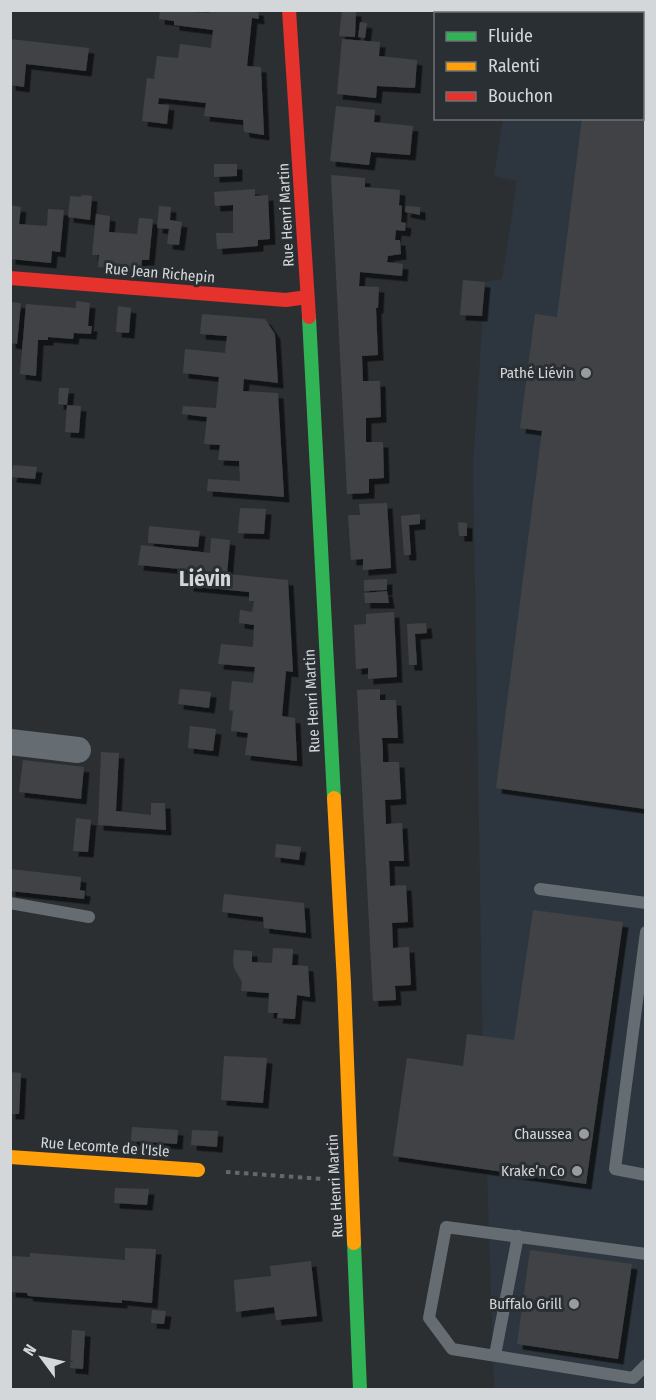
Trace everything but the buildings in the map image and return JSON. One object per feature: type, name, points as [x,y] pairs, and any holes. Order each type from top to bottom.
[{"type":"street","name":"Rue Henri Martin","points":[[289,10],[301,176],[344,983],[360,1389]]},
{"type":"street","name":"Rue Jean Richepin","points":[[10,278],[286,300],[307,297]]},
{"type":"street","points":[[10,742],[78,750]]},
{"type":"street","name":"Rue Lecomte de l'Isle","points":[[10,1157],[198,1170]]},
{"type":"lane","points":[[540,889],[645,903]]},
{"type":"lane","points":[[10,903],[89,917]]},
{"type":"lane","points":[[645,932],[615,1169],[645,1175]]},
{"type":"lane","points":[[645,1254],[446,1227],[429,1318],[452,1349],[633,1378],[645,1365]]},
{"type":"lane","points":[[495,1355],[518,1236]]},
{"type":"path","points":[[198,1170],[321,1179],[351,1176]]},
{"type":"shaded area","points":[[645,11],[645,1389],[494,1389],[482,1013],[473,465],[485,282],[502,279],[517,181],[494,176],[503,120],[644,120],[644,12],[518,12]]},
{"type":"traffic: fast","points":[[309,317],[334,798]]},
{"type":"traffic: fast","points":[[354,1243],[360,1390]]},
{"type":"traffic: slow","points":[[334,798],[354,1243]]},
{"type":"traffic: slow","points":[[10,1157],[198,1170]]},
{"type":"traffic: jam","points":[[289,10],[309,317]]},
{"type":"traffic: jam","points":[[10,278],[286,300],[307,297]]},
{"type":"place","name":"Pathé Liévin","points":[[586,373]]},
{"type":"place","name":"Chaussea","points":[[584,1134]]},
{"type":"place","name":"Krake’n Co","points":[[577,1171]]},
{"type":"place","name":"Buffalo Grill","points":[[574,1304]]},
{"type":"district","name":"Liévin","points":[[205,579]]}]
